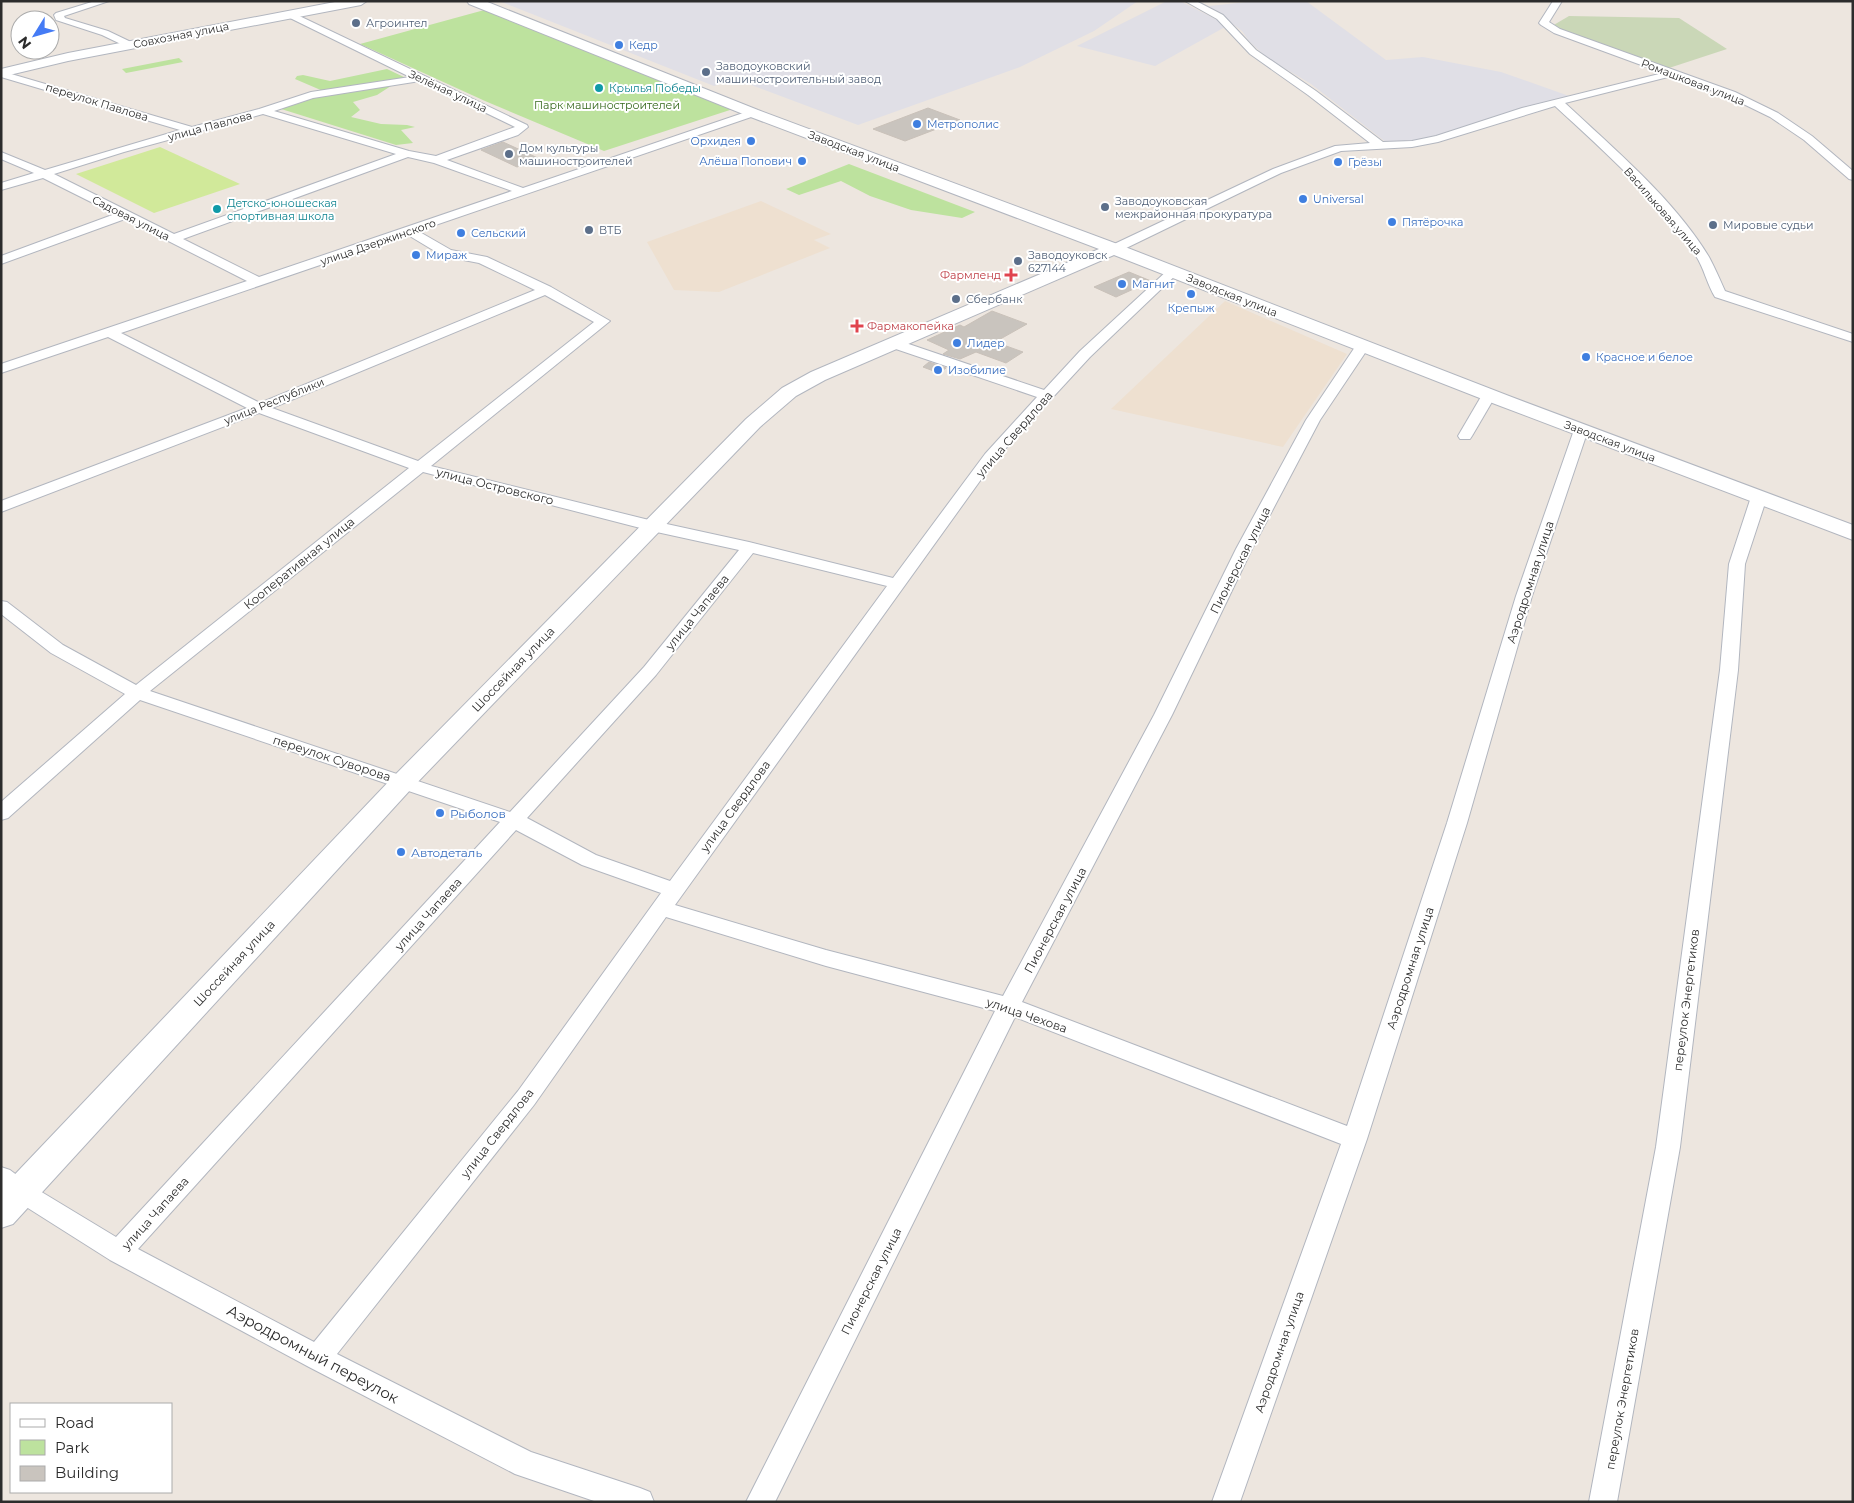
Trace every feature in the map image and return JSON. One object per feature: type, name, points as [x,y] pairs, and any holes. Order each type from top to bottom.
[{"type":"street","points":[[106,1],[67,11],[59,15],[61,20],[105,33],[130,45]]},
{"type":"street","name":"Совхозная улица","points":[[1,73],[130,45],[361,1]]},
{"type":"street","name":"Заводская улица","points":[[473,1],[753,113],[1114,249],[1362,347],[1853,533]]},
{"type":"street","points":[[1189,1],[1220,17],[1253,52],[1312,93],[1381,146]]},
{"type":"street","name":"Ромашковая улица","points":[[1558,1],[1544,23],[1572,37],[1731,94],[1774,115],[1808,138],[1853,177]]},
{"type":"street","name":"Зелёная улица","points":[[291,14],[354,48],[422,78],[522,127],[514,133],[437,160]]},
{"type":"street","name":"переулок Павлова","points":[[1,73],[192,130]]},
{"type":"street","points":[[1114,249],[1176,218],[1307,158],[1339,148],[1412,144],[1438,139],[1526,110],[1673,73]]},
{"type":"street","name":"улица Павлова","points":[[1,187],[120,150],[263,112],[311,95],[422,78]]},
{"type":"street","name":"Васильковая улица","points":[[1558,103],[1624,166],[1669,215],[1702,257],[1720,294],[1853,338]]},
{"type":"street","points":[[263,112],[408,154],[437,160],[524,192]]},
{"type":"street","name":"улица Дзержинского","points":[[1,369],[410,232],[753,113]]},
{"type":"street","points":[[172,239],[408,154]]},
{"type":"street","name":"Садовая улица","points":[[1,155],[45,174],[260,282]]},
{"type":"street","points":[[1,260],[124,215]]},
{"type":"street","points":[[410,232],[447,253],[483,260],[546,290]]},
{"type":"street","name":"Шоссейная улица","points":[[8,1194],[753,422],[789,392],[818,376],[1114,249]]},
{"type":"street","name":"улица Свердлова","points":[[318,1358],[526,1098],[674,890],[990,457],[1085,354],[1173,272]]},
{"type":"street","name":"Кооперативная улица","points":[[1,814],[137,693],[603,321],[546,290]]},
{"type":"street","name":"улица Республики","points":[[1,507],[259,408],[546,290]]},
{"type":"street","name":"улица Островского","points":[[111,333],[259,408],[419,467],[652,526],[749,547],[898,584]]},
{"type":"street","points":[[892,343],[1047,396]]},
{"type":"street","name":"Пионерская улица","points":[[760,1502],[1009,1006],[1163,715],[1244,549],[1313,420],[1362,347]]},
{"type":"street","points":[[1465,436],[1489,395]]},
{"type":"street","name":"Аэродромная улица","points":[[1226,1502],[1355,1139],[1457,823],[1524,596],[1581,430]]},
{"type":"street","name":"переулок Энергетиков","points":[[1603,1502],[1668,1148],[1729,670],[1736,564],[1759,497]]},
{"type":"street","name":"улица Чапаева","points":[[119,1252],[650,671],[749,547]]},
{"type":"street","name":"переулок Суворова","points":[[1,606],[57,649],[137,693],[514,820],[589,860],[674,890]]},
{"type":"street","name":"улица Чехова","points":[[662,908],[826,958],[1009,1006],[1355,1139]]},
{"type":"street","name":"Аэродромный переулок","points":[[8,1194],[318,1358],[525,1464],[640,1502]]},
{"type":"shaded area","name":"Заводоуковский машиностроительный завод","points":[[499,1],[1138,1],[1094,31],[1020,67],[858,125],[735,79],[714,86]]},
{"type":"shaded area","points":[[1167,1],[1180,1],[1221,22],[1225,27],[1155,66],[1077,46]]},
{"type":"shaded area","points":[[1256,1],[1306,1],[1386,60],[1423,57],[1501,72],[1572,97],[1456,131],[1408,142],[1387,143],[1311,84],[1266,57],[1249,41],[1242,31],[1209,6]]},
{"type":"shaded area","points":[[761,201],[831,234],[814,240],[830,248],[719,292],[674,290],[647,242]]},
{"type":"shaded area","points":[[1225,301],[1347,354],[1283,447],[1111,409]]},
{"type":"green space","name":"Парк машиностроителей","points":[[488,9],[733,109],[604,151],[485,101],[360,44]]},
{"type":"green space","points":[[1569,16],[1679,18],[1727,49],[1669,68],[1552,26]]},
{"type":"green space","points":[[179,58],[183,62],[126,73],[122,69]]},
{"type":"green space","points":[[387,69],[408,79],[323,91],[295,79],[297,76],[303,75],[330,81]]},
{"type":"green space","points":[[394,84],[377,95],[353,102],[360,110],[351,117],[381,124],[415,127],[401,130],[413,143],[396,145],[278,108],[306,99]]},
{"type":"green space","points":[[160,147],[240,184],[154,213],[76,174]]},
{"type":"green space","points":[[849,164],[975,212],[962,218],[911,210],[870,196],[841,181],[799,195],[786,189]]},
{"type":"building","name":"Метрополис","points":[[928,108],[960,120],[905,141],[873,129]]},
{"type":"building","name":"Дом культуры машиностроителей","points":[[503,142],[540,159],[517,167],[481,150]]},
{"type":"building","name":"Магнит","points":[[1129,272],[1151,281],[1116,297],[1094,287]]},
{"type":"building","points":[[992,311],[1027,324],[995,342],[1023,352],[1006,363],[976,352],[960,359],[943,354],[949,350],[927,340],[960,325],[964,327]]},
{"type":"building","name":"Изобилие","points":[[929,362],[946,368],[939,373],[923,367]]},
{"type":"place","name":"Агроинтел","points":[[356,23]]},
{"type":"place","name":"Кедр","points":[[619,45]]},
{"type":"place","name":"Заводоуковский машиностроительный завод","points":[[706,72]]},
{"type":"place","name":"Крылья Победы","points":[[599,88]]},
{"type":"place","name":"Метрополис","points":[[917,124]]},
{"type":"place","name":"Орхидея","points":[[751,141]]},
{"type":"place","name":"Дом культуры машиностроителей","points":[[509,154]]},
{"type":"place","name":"Алёша Попович","points":[[802,161]]},
{"type":"place","name":"Грёзы","points":[[1338,162]]},
{"type":"place","name":"Universal","points":[[1303,199]]},
{"type":"place","name":"Заводоуковская межрайонная прокуратура","points":[[1105,207]]},
{"type":"place","name":"Детско-юношеская спортивная школа","points":[[217,209]]},
{"type":"place","name":"Пятёрочка","points":[[1392,222]]},
{"type":"place","name":"Мировые судьи","points":[[1713,225]]},
{"type":"place","name":"ВТБ","points":[[589,230]]},
{"type":"place","name":"Сельский","points":[[461,233]]},
{"type":"place","name":"Мираж","points":[[416,255]]},
{"type":"place","name":"Заводоуковск 627144","points":[[1018,261]]},
{"type":"place","name":"Фармленд","points":[[1011,275]]},
{"type":"place","name":"Магнит","points":[[1122,284]]},
{"type":"place","name":"Крепыж","points":[[1191,294]]},
{"type":"place","name":"Сбербанк","points":[[956,299]]},
{"type":"place","name":"Фармакопейка","points":[[857,326]]},
{"type":"place","name":"Лидер","points":[[957,343]]},
{"type":"place","name":"Красное и белое","points":[[1586,357]]},
{"type":"place","name":"Изобилие","points":[[938,370]]},
{"type":"place","name":"Рыболов","points":[[440,813]]},
{"type":"place","name":"Автодеталь","points":[[401,852]]}]
